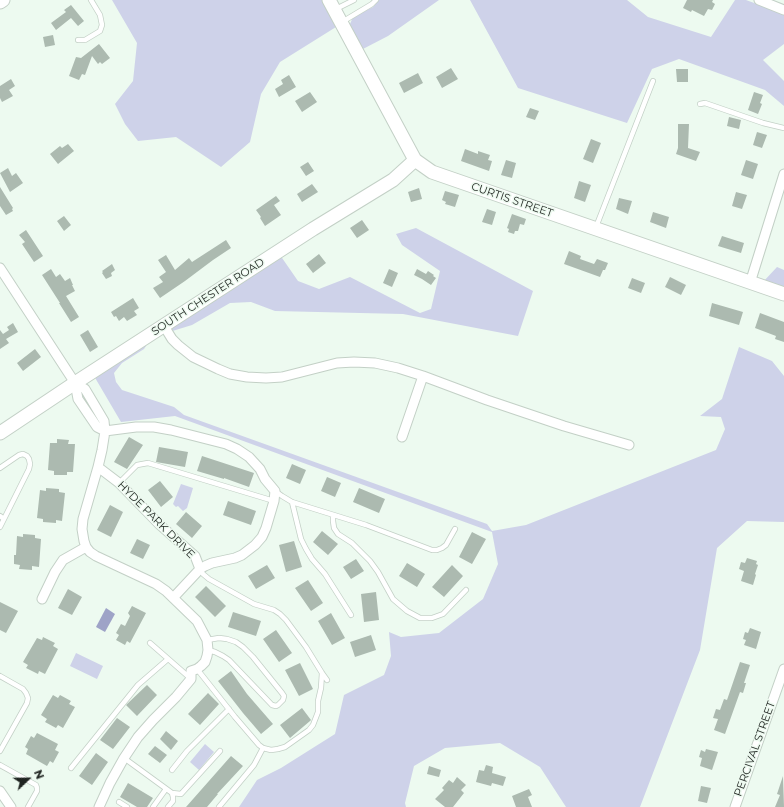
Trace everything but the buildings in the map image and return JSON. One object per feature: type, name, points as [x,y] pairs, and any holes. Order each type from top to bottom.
[{"type":"street","points":[[759,0],[784,10]]},
{"type":"street","name":"CURTIS STREET","points":[[331,5],[415,160],[432,172],[784,294]]},
{"type":"street","name":"SOUTH CHESTER ROAD","points":[[0,433],[74,383],[313,229],[393,180],[415,160]]},
{"type":"street","points":[[750,282],[784,174]]},
{"type":"street","points":[[0,268],[74,383],[85,390],[104,421],[105,431],[102,450],[83,519],[82,529],[86,547],[96,556],[156,584],[166,591],[196,621],[207,640],[208,650],[205,662],[197,669],[191,671],[191,679],[138,738],[110,782],[99,807]]},
{"type":"street","points":[[164,326],[172,339],[193,357],[230,374],[247,377],[282,377],[337,363],[375,363],[423,376],[487,400],[564,426],[629,445]]},
{"type":"street","points":[[402,437],[423,376]]},
{"type":"street","points":[[105,431],[136,427],[154,428],[171,430],[226,444],[237,449],[248,457],[260,469],[265,479],[275,491]]},
{"type":"street","name":"HYDE PARK DRIVE","points":[[98,467],[119,483],[160,525],[195,556],[200,569],[212,563],[242,555],[255,545],[262,537],[266,528],[274,501],[275,491]]},
{"type":"street","points":[[42,599],[55,572],[63,560],[86,547]]},
{"type":"street","points":[[173,598],[200,569]]},
{"type":"street","name":"PERCIVAL STREET","points":[[735,807],[784,669]]},
{"type":"street","points":[[0,791],[11,807]]},
{"type":"lane","points":[[78,40],[85,40],[100,31],[102,25],[100,15],[91,0]]},
{"type":"lane","points":[[331,5],[354,0]]},
{"type":"lane","points":[[341,23],[376,0]]},
{"type":"lane","points":[[596,229],[653,82]]},
{"type":"lane","points":[[700,104],[704,103],[762,123],[784,128]]},
{"type":"lane","points":[[0,468],[19,455],[23,454],[29,459],[29,469],[2,517],[0,527]]},
{"type":"lane","points":[[119,483],[137,465],[148,463],[274,501]]},
{"type":"lane","points":[[275,491],[292,502],[366,525],[432,550],[437,550],[446,545],[455,529]]},
{"type":"lane","points":[[292,502],[301,539],[306,549],[312,559],[325,574],[351,615]]},
{"type":"lane","points":[[333,515],[334,528],[338,534],[362,552],[378,572],[392,599],[407,611],[420,618],[432,618],[443,614],[466,590]]},
{"type":"lane","points":[[200,569],[203,574],[215,582],[254,604],[274,610],[280,614],[306,647],[327,680]]},
{"type":"lane","points":[[207,640],[219,638],[227,639],[236,642],[243,647],[254,657],[282,693],[284,696],[283,700],[276,706],[272,705],[229,660],[215,652],[208,650]]},
{"type":"lane","points":[[150,643],[191,679]]},
{"type":"lane","points":[[71,768],[138,685],[168,658]]},
{"type":"lane","points":[[197,669],[259,745],[263,748],[271,750],[284,747],[309,730],[313,725],[318,712],[322,673]]},
{"type":"lane","points":[[0,676],[23,689],[28,698],[27,703],[0,751]]},
{"type":"lane","points":[[172,770],[187,751],[229,709]]},
{"type":"lane","points":[[219,807],[254,765],[263,748]]},
{"type":"lane","points":[[124,758],[172,793],[181,794],[220,751]]},
{"type":"lane","points":[[0,765],[36,785],[37,791],[28,807]]},
{"type":"lane","points":[[153,807],[166,789]]},
{"type":"lane","points":[[168,807],[173,801],[172,793]]},
{"type":"lane","points":[[119,802],[127,807]]},
{"type":"shaded area","points":[[112,0],[322,0],[336,27],[280,62],[261,94],[250,142],[221,167],[176,137],[138,141],[125,124],[115,104],[133,81],[137,43]]},
{"type":"shaded area","points":[[379,0],[439,0],[388,36],[361,50],[351,31],[350,24],[353,17],[373,7]]},
{"type":"shaded area","points":[[470,0],[627,0],[648,17],[711,37],[735,0],[746,0],[784,14],[784,44],[763,60],[784,81],[784,106],[765,90],[679,59],[652,69],[627,123],[518,88]]},
{"type":"shaded area","points":[[416,228],[533,291],[518,336],[403,314],[275,311],[251,302],[230,303],[192,325],[166,333],[162,331],[280,255],[298,281],[319,289],[350,277],[420,313],[431,309],[440,271],[402,245],[396,234]]},
{"type":"shaded area","points":[[777,267],[784,270],[784,289],[763,282]]},
{"type":"shaded area","points":[[145,343],[146,346],[144,349],[122,363],[114,373],[116,382],[122,390],[174,407],[184,415],[487,524],[492,531],[526,525],[716,450],[725,429],[721,417],[700,416],[722,399],[739,347],[772,361],[784,376],[784,522],[747,521],[717,548],[700,650],[640,807],[566,807],[540,767],[500,743],[445,748],[414,766],[405,803],[406,807],[239,807],[257,780],[281,768],[335,734],[344,695],[384,675],[391,656],[389,632],[401,637],[439,633],[483,599],[498,564],[492,532],[175,416],[121,422],[94,376]]},
{"type":"shaded area","points":[[181,484],[193,488],[187,508],[183,511],[178,506],[176,507],[173,504]]},
{"type":"shaded area","points":[[106,608],[115,614],[105,632],[96,627]]},
{"type":"shaded area","points":[[76,653],[103,666],[97,679],[70,666]]},
{"type":"shaded area","points":[[205,744],[214,752],[199,770],[190,762]]}]
